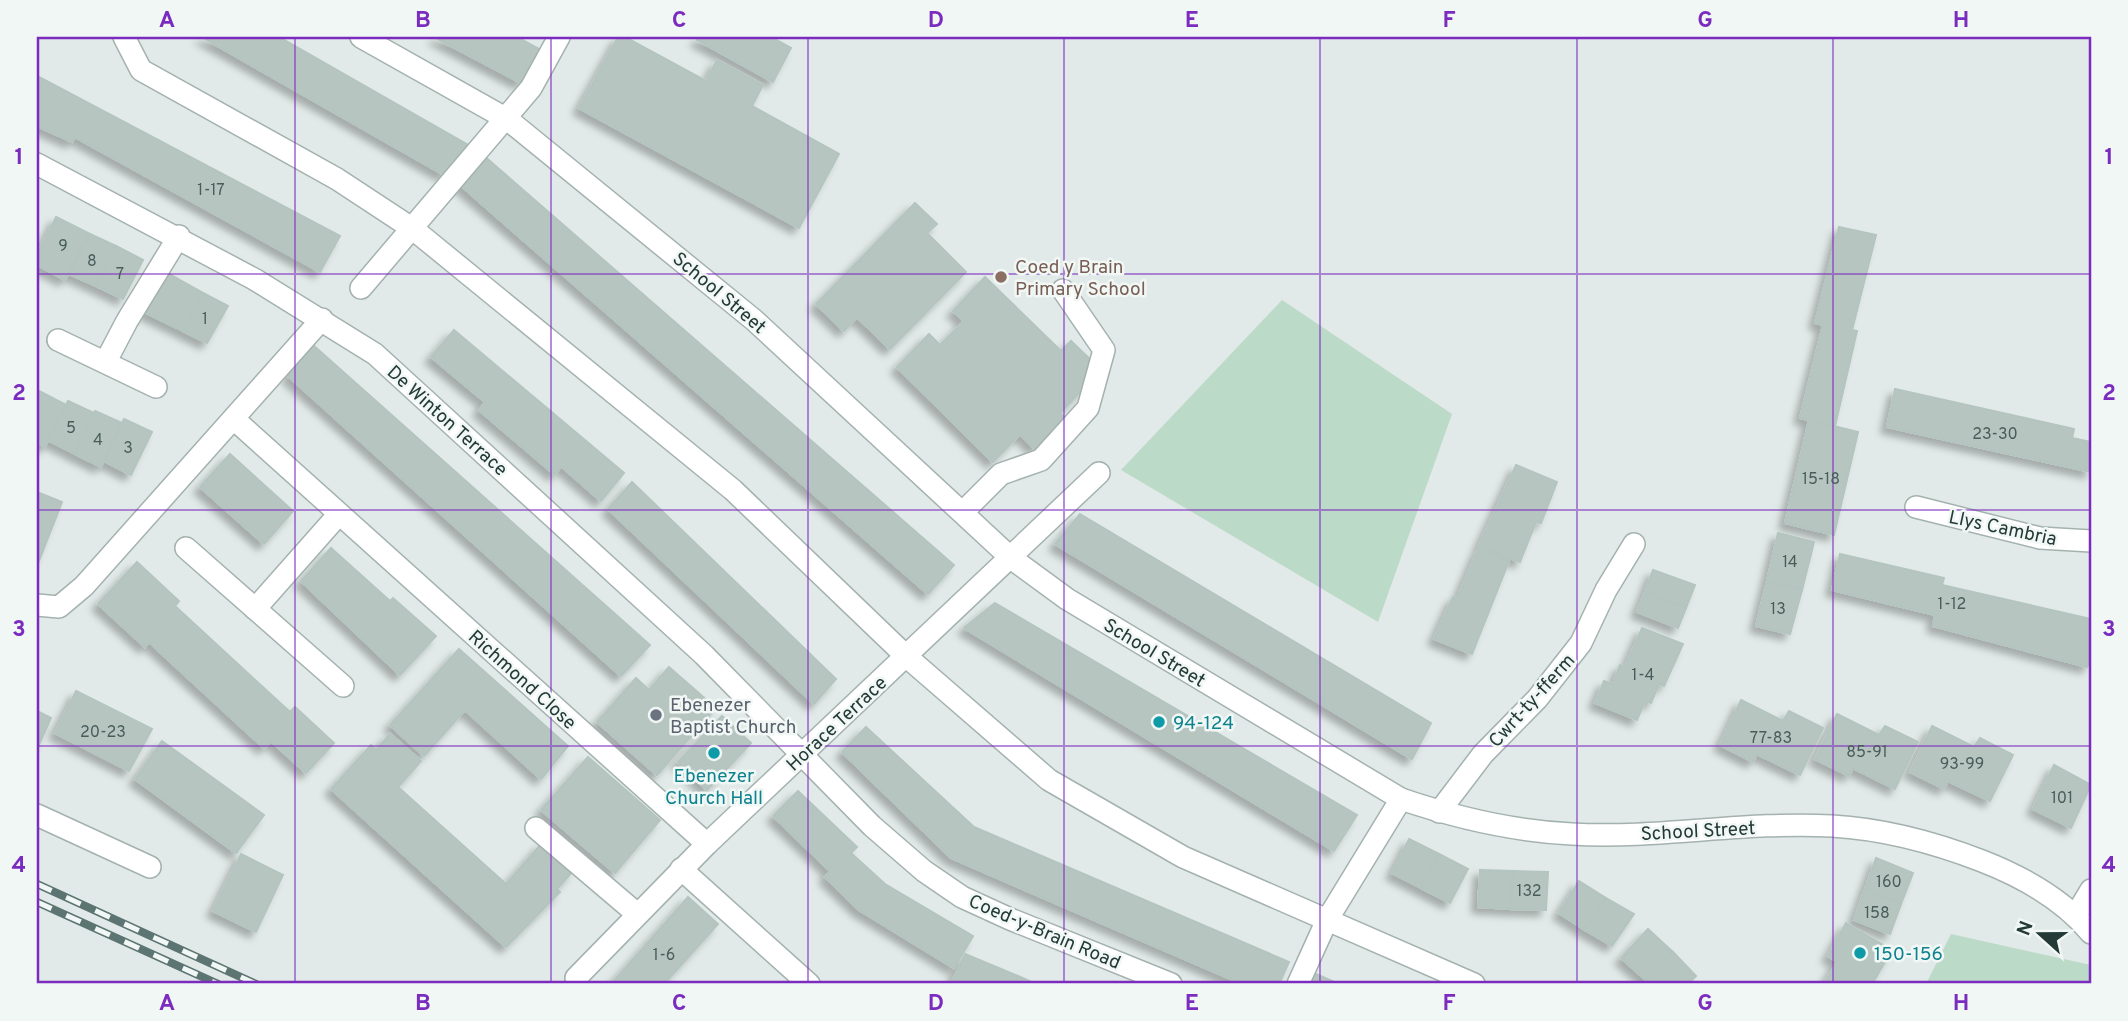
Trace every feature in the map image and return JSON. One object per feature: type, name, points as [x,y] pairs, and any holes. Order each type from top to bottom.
[{"type":"street","points":[[124,37],[141,70],[338,179],[413,229],[733,490],[907,657],[1049,780],[1183,857],[1474,984]]},
{"type":"street","name":"School Street","points":[[361,37],[507,118],[754,320],[964,512],[1010,558],[1101,620],[1401,799],[1439,812],[1504,827],[1573,834],[1832,826],[1897,833],[2007,871],[2076,915],[2091,933]]},
{"type":"street","points":[[361,288],[531,88],[558,37]]},
{"type":"street","name":"De Winton Terrace","points":[[37,164],[178,236],[322,319],[375,354],[704,655],[802,754]]},
{"type":"street","points":[[106,361],[178,236]]},
{"type":"street","points":[[964,512],[1001,474],[1041,460],[1088,408],[1104,350],[1063,290]]},
{"type":"street","points":[[37,605],[59,607],[84,586],[235,420],[322,319]]},
{"type":"street","points":[[58,340],[156,387]]},
{"type":"street","name":"Richmond Close","points":[[235,420],[707,844]]},
{"type":"street","name":"Horace Terrace","points":[[576,978],[681,869],[1100,473]]},
{"type":"street","name":"Llys Cambria","points":[[1916,507],[2039,538],[2091,541]]},
{"type":"street","points":[[255,608],[339,514]]},
{"type":"street","name":"Cwrt-ty-fferm","points":[[1439,812],[1483,754],[1537,699],[1581,643],[1606,590],[1634,544]]},
{"type":"street","points":[[186,548],[343,686]]},
{"type":"street","name":"Coed-y-Brain Road","points":[[802,754],[872,826],[924,871],[962,897],[1171,984]]},
{"type":"street","points":[[1298,984],[1327,920],[1401,799]]},
{"type":"street","points":[[37,815],[150,867]]},
{"type":"street","points":[[536,828],[636,913]]},
{"type":"street","points":[[681,869],[809,984]]},
{"type":"street","points":[[2076,915],[2091,890]]},
{"type":"green space","points":[[1282,300],[1452,414],[1378,622],[1121,470]]},
{"type":"green space","points":[[1951,934],[2091,965],[2091,984],[1926,984]]},
{"type":"building","points":[[202,37],[279,37],[470,146],[444,175]]},
{"type":"building","points":[[434,37],[517,37],[543,51],[521,83]]},
{"type":"building","points":[[618,37],[625,37],[706,81],[717,60],[763,85],[752,106],[839,154],[799,228],[579,108]]},
{"type":"building","points":[[699,37],[771,37],[791,48],[773,82],[697,40]]},
{"type":"building","points":[[37,76],[340,236],[320,272],[75,137],[72,142],[37,126]]},
{"type":"building","points":[[483,155],[954,565],[928,594],[459,184]]},
{"type":"building","points":[[915,203],[937,224],[927,233],[966,272],[890,349],[857,317],[844,331],[816,304]]},
{"type":"building","points":[[56,217],[90,234],[65,280],[37,265],[37,255]]},
{"type":"building","points":[[1839,227],[1876,235],[1852,330],[1857,331],[1835,426],[1800,418],[1823,325],[1815,323]]},
{"type":"building","points":[[90,234],[116,246],[96,286],[69,274]]},
{"type":"building","points":[[116,246],[143,260],[123,299],[96,286]]},
{"type":"building","points":[[164,271],[203,293],[183,331],[144,312]]},
{"type":"building","points":[[985,277],[1061,351],[1071,341],[1096,365],[1082,378],[1088,384],[1060,413],[1065,418],[1035,449],[1020,434],[993,462],[897,367],[929,334],[940,345],[964,321],[953,311]]},
{"type":"building","points":[[203,293],[228,306],[207,343],[183,331]]},
{"type":"building","points":[[454,330],[624,473],[601,501],[561,466],[555,475],[479,410],[485,402],[431,357]]},
{"type":"building","points":[[313,345],[650,645],[621,676],[288,376]]},
{"type":"building","points":[[1895,389],[2074,429],[2072,438],[2091,442],[2091,472],[1887,427]]},
{"type":"building","points":[[39,391],[66,405],[45,447],[37,443]]},
{"type":"building","points":[[68,401],[94,413],[75,454],[48,440]]},
{"type":"building","points":[[95,411],[122,423],[101,467],[75,454]]},
{"type":"building","points":[[124,419],[152,432],[131,475],[104,461]]},
{"type":"building","points":[[1809,420],[1858,432],[1834,535],[1785,523]]},
{"type":"building","points":[[230,454],[293,511],[264,544],[200,487]]},
{"type":"building","points":[[1516,465],[1557,482],[1541,523],[1536,522],[1520,562],[1479,546]]},
{"type":"building","points":[[632,482],[836,679],[814,704],[608,509]]},
{"type":"building","points":[[37,492],[62,502],[37,566]]},
{"type":"building","points":[[1080,514],[1431,723],[1412,759],[1055,544]]},
{"type":"building","points":[[1778,533],[1814,542],[1802,590],[1767,581]]},
{"type":"building","points":[[331,548],[390,601],[393,598],[436,636],[400,675],[301,581]]},
{"type":"building","points":[[1478,549],[1509,561],[1472,654],[1434,639],[1453,597],[1457,599]]},
{"type":"building","points":[[1840,554],[1944,578],[1942,585],[2091,619],[2091,660],[2087,667],[1933,626],[1935,615],[1832,590]]},
{"type":"building","points":[[137,562],[179,601],[175,606],[290,712],[295,707],[334,743],[306,773],[271,741],[264,748],[149,642],[145,647],[98,604]]},
{"type":"building","points":[[1653,570],[1695,585],[1686,608],[1645,592]]},
{"type":"building","points":[[1767,581],[1802,590],[1790,634],[1756,626]]},
{"type":"building","points":[[1645,592],[1686,608],[1678,628],[1637,612]]},
{"type":"building","name":"94-124","points":[[995,603],[1357,815],[1334,851],[964,628]]},
{"type":"building","points":[[1642,628],[1683,644],[1664,686],[1659,684],[1651,703],[1645,701],[1637,720],[1595,703],[1604,681],[1613,684],[1620,665],[1625,667]]},
{"type":"building","points":[[459,649],[568,746],[541,779],[465,710],[424,756],[390,725]]},
{"type":"building","name":"Ebenezer Baptist Church","points":[[669,667],[716,708],[657,775],[597,722],[636,678],[649,690]]},
{"type":"building","points":[[76,691],[152,729],[129,771],[55,733]]},
{"type":"building","points":[[1741,700],[1783,721],[1789,711],[1823,728],[1800,775],[1757,754],[1753,762],[1720,745]]},
{"type":"building","points":[[37,711],[51,718],[37,749]]},
{"type":"building","points":[[1837,714],[1879,735],[1885,726],[1918,742],[1895,789],[1853,768],[1849,776],[1815,759]]},
{"type":"building","name":"Ebenezer Church Hall","points":[[722,716],[751,743],[707,790],[678,762]]},
{"type":"building","points":[[1932,726],[1974,747],[1980,738],[2013,755],[1990,801],[1948,781],[1944,789],[1910,772]]},
{"type":"building","points":[[866,727],[974,827],[1289,962],[1279,984],[1242,984],[951,858],[842,752]]},
{"type":"building","points":[[390,734],[421,761],[398,787],[506,884],[542,843],[573,871],[557,889],[560,892],[506,947],[331,789],[371,745],[376,750]]},
{"type":"building","points":[[162,741],[264,815],[236,853],[135,779]]},
{"type":"building","points":[[588,757],[660,820],[615,873],[541,810]]},
{"type":"building","points":[[2054,765],[2091,785],[2071,828],[2033,809]]},
{"type":"building","points":[[798,791],[857,847],[851,853],[885,884],[973,936],[954,968],[859,910],[825,877],[830,871],[773,816]]},
{"type":"building","points":[[1409,839],[1439,854],[1421,888],[1392,873]]},
{"type":"building","points":[[241,854],[283,875],[256,932],[213,911]]},
{"type":"building","points":[[1439,854],[1468,869],[1450,903],[1421,888]]},
{"type":"building","points":[[1876,858],[1913,873],[1901,904],[1865,889]]},
{"type":"building","points":[[1480,870],[1513,871],[1510,909],[1478,907]]},
{"type":"building","points":[[1513,871],[1548,872],[1546,910],[1510,909]]},
{"type":"building","points":[[1579,881],[1606,898],[1585,930],[1559,913]]},
{"type":"building","points":[[1865,889],[1901,904],[1890,934],[1854,920]]},
{"type":"building","points":[[688,897],[718,924],[664,984],[611,984]]},
{"type":"building","points":[[1606,898],[1634,914],[1612,946],[1585,930]]},
{"type":"building","name":"150-156","points":[[1846,923],[1892,950],[1872,984],[1824,984],[1837,962],[1828,956]]},
{"type":"building","points":[[1648,929],[1673,952],[1646,980],[1621,958]]},
{"type":"building","points":[[1673,952],[1696,976],[1688,984],[1650,984],[1646,980]]},
{"type":"building","points":[[965,954],[1018,976],[1014,984],[951,984]]},
{"type":"building","points":[[1309,971],[1339,984],[1303,984]]},
{"type":"building","points":[[1018,976],[1036,984],[1014,984]]},
{"type":"railway","points":[[37,884],[256,984]]},
{"type":"railway","points":[[37,902],[218,984]]},
{"type":"place","name":"Coed y Brain Primary School","points":[[1001,277]]},
{"type":"place","name":"Ebenezer Baptist Church","points":[[656,715]]},
{"type":"place","name":"94-124","points":[[1159,722]]},
{"type":"place","name":"Ebenezer Church Hall","points":[[714,753]]},
{"type":"place","name":"150-156","points":[[1860,953]]}]
